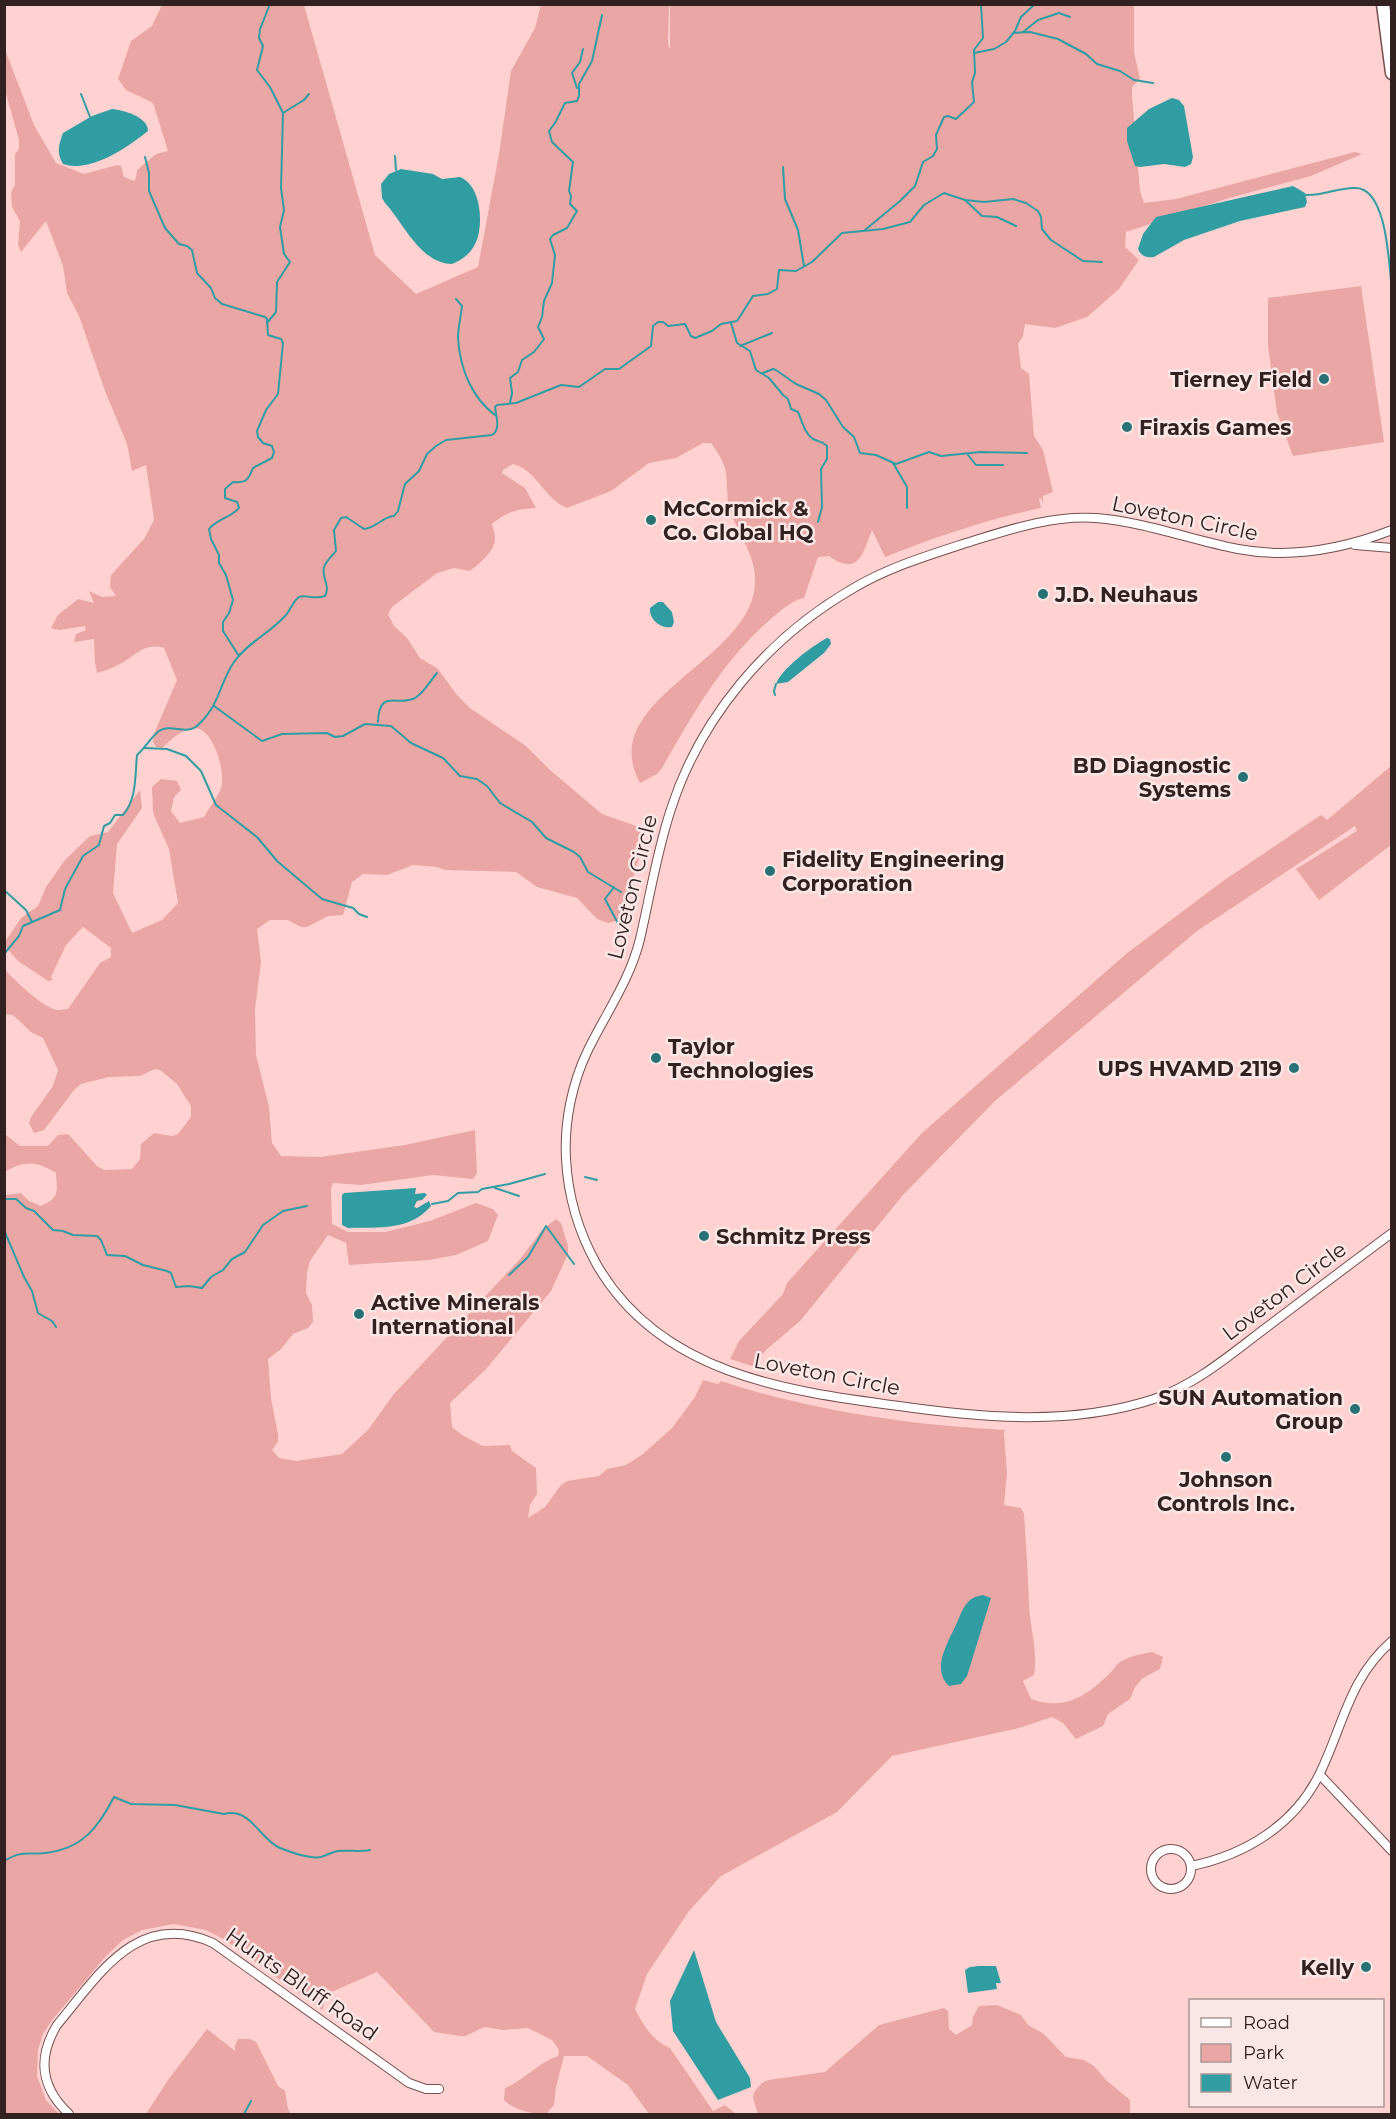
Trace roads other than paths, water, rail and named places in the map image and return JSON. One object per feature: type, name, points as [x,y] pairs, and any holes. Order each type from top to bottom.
[{"type":"main road","points":[[1383,4],[1392,73]]},
{"type":"street","name":"Loveton Circle","points":[[1392,548],[1354,545],[1293,553],[1266,553],[1226,547],[1127,522],[1085,518],[1058,519],[1014,528],[907,563],[861,584],[807,618],[764,657],[730,696],[704,735],[680,783],[664,831],[635,956],[624,984],[589,1048],[576,1082],[567,1125],[566,1166],[576,1218],[598,1267],[628,1307],[648,1326],[677,1347],[715,1366],[788,1388],[838,1398],[976,1416],[1018,1417],[1077,1414],[1124,1407],[1172,1392],[1207,1372],[1392,1233]]},
{"type":"street","name":"Loveton Circle","points":[[1354,545],[1392,530]]},
{"type":"street","points":[[1191,1866],[1232,1856],[1266,1835],[1297,1808],[1320,1775],[1344,1710],[1357,1684],[1373,1660],[1392,1641]]},
{"type":"street","points":[[1320,1775],[1392,1851]]},
{"type":"street","points":[[1165,1849],[1179,1850],[1185,1854],[1191,1866],[1191,1872],[1185,1883],[1173,1889],[1156,1882],[1150,1871],[1154,1857],[1165,1849]]},
{"type":"street","name":"Hunts Bluff Road","points":[[69,2115],[51,2093],[47,2080],[44,2058],[50,2037],[57,2025],[112,1960],[134,1943],[159,1935],[188,1934],[213,1943],[409,2083],[426,2089],[439,2089]]},
{"type":"water","points":[[1172,98],[1179,100],[1184,106],[1193,157],[1191,164],[1185,167],[1164,164],[1135,166],[1127,141],[1127,128],[1149,109]]},
{"type":"water","points":[[112,109],[140,118],[148,131],[130,145],[96,162],[74,166],[63,164],[59,145],[63,133],[92,116]]},
{"type":"water","points":[[401,169],[433,174],[442,179],[460,177],[472,188],[479,206],[480,225],[474,246],[463,258],[452,264],[431,257],[414,241],[385,203],[382,198],[381,184],[389,174]]},
{"type":"water","points":[[1293,186],[1305,193],[1307,202],[1305,207],[1240,221],[1184,240],[1154,257],[1144,256],[1138,249],[1143,234],[1156,217]]},
{"type":"water","points":[[658,602],[663,602],[672,612],[674,622],[672,627],[660,625],[651,616],[650,608]]},
{"type":"water","points":[[827,638],[830,639],[831,644],[824,653],[788,682],[776,684],[790,665]]},
{"type":"water","points":[[416,1188],[415,1194],[425,1193],[427,1195],[417,1201],[414,1207],[417,1208],[429,1201],[431,1206],[414,1220],[382,1227],[348,1228],[342,1225],[342,1195],[344,1193]]},
{"type":"water","points":[[983,1595],[991,1598],[967,1676],[961,1684],[949,1686],[941,1672],[946,1647],[965,1605],[972,1599]]},
{"type":"water","points":[[694,1950],[716,2022],[750,2078],[751,2087],[718,2100],[673,2031],[670,2001]]},
{"type":"water","points":[[979,1966],[996,1966],[1001,1983],[996,1983],[997,1989],[968,1993],[965,1970]]},
{"type":"waterway","points":[[267,323],[276,312],[277,282],[290,262],[284,254],[280,227],[284,210],[281,188],[283,113],[270,87],[257,70],[263,46],[259,38],[260,29],[270,4]]},
{"type":"waterway","points":[[865,230],[915,186],[923,162],[933,156],[937,149],[936,135],[944,117],[956,119],[974,102],[972,82],[975,73],[974,50],[983,38],[981,4]]},
{"type":"waterway","points":[[974,53],[994,49],[1006,42],[1015,31],[1021,17],[1035,4]]},
{"type":"waterway","points":[[1023,32],[1038,20],[1059,13],[1070,17]]},
{"type":"waterway","points":[[510,403],[512,393],[510,378],[518,372],[522,360],[534,352],[544,339],[538,327],[544,301],[552,283],[555,255],[550,239],[567,228],[577,211],[570,204],[569,191],[573,162],[552,142],[549,131],[565,103],[577,101],[579,84],[592,61],[602,15]]},
{"type":"waterway","points":[[1013,33],[1030,32],[1058,39],[1086,54],[1097,64],[1120,71],[1134,80],[1153,83]]},
{"type":"waterway","points":[[577,88],[572,73],[580,62],[583,49]]},
{"type":"waterway","points":[[81,94],[90,117]]},
{"type":"waterway","points":[[283,113],[304,100],[309,94]]},
{"type":"waterway","points":[[395,156],[396,170]]},
{"type":"waterway","points":[[145,157],[149,173],[149,191],[165,228],[179,244],[192,250],[197,273],[211,288],[215,298],[222,304],[265,317],[268,335],[281,339],[283,343],[278,394],[266,410],[257,431],[263,443],[272,446],[274,452],[272,458],[253,468],[246,480],[233,482],[225,489],[225,498],[237,502],[239,508],[209,529],[233,600],[223,622],[223,631],[239,656]]},
{"type":"waterway","points":[[783,167],[785,199],[798,230],[804,266]]},
{"type":"waterway","points":[[1306,195],[1350,188],[1367,192],[1375,201],[1381,215],[1388,249],[1392,291]]},
{"type":"waterway","points":[[4,954],[19,936],[23,926],[60,910],[65,889],[83,856],[99,845],[104,826],[110,823],[115,815],[123,815],[128,809],[134,786],[137,755],[153,736],[164,729],[184,730],[198,725],[211,710],[229,670],[239,655],[279,622],[299,597],[325,596],[327,588],[324,567],[336,551],[334,530],[341,518],[346,517],[364,529],[394,516],[398,511],[405,484],[419,471],[427,454],[446,440],[495,433],[497,426],[495,407],[497,405],[516,403],[561,385],[579,387],[605,369],[619,369],[651,346],[653,326],[658,322],[663,322],[668,326],[685,324],[691,336],[695,338],[712,331],[721,324],[737,321],[753,296],[768,294],[777,289],[779,270],[796,271],[812,262],[842,233],[883,229],[910,222],[924,205],[944,193],[965,200],[984,202],[1013,199],[1026,203],[1038,211],[1042,229],[1051,240],[1083,261],[1102,262]]},
{"type":"waterway","points":[[965,200],[982,216],[997,217],[1016,226]]},
{"type":"waterway","points":[[456,299],[462,306],[458,338],[464,371],[479,400],[495,415]]},
{"type":"waterway","points":[[731,323],[737,343],[750,351],[756,370],[769,378],[788,399],[791,409],[798,412],[810,436],[827,446],[827,459],[821,469],[822,507],[818,522]]},
{"type":"waterway","points":[[740,346],[772,333]]},
{"type":"waterway","points":[[763,373],[776,370],[796,384],[819,394],[826,400],[843,427],[854,437],[860,453],[876,455],[896,464],[929,452],[941,456],[980,452],[1027,453]]},
{"type":"waterway","points":[[968,455],[976,465],[1003,465]]},
{"type":"waterway","points":[[893,463],[907,487],[907,508]]},
{"type":"waterway","points":[[378,722],[379,712],[385,702],[415,698],[437,673]]},
{"type":"waterway","points":[[775,695],[776,684]]},
{"type":"waterway","points":[[214,706],[262,741],[282,734],[327,733],[335,737],[343,736],[365,724],[391,726],[411,743],[443,758],[460,776],[477,779],[487,786],[500,803],[532,822],[546,838],[574,852],[580,857],[588,872],[621,892]]},
{"type":"waterway","points":[[144,748],[167,749],[186,756],[201,771],[216,805],[257,837],[277,861],[322,899],[353,908],[359,914],[367,917]]},
{"type":"waterway","points":[[614,887],[605,899],[620,927]]},
{"type":"waterway","points":[[4,890],[26,910],[32,922]]},
{"type":"waterway","points":[[432,1204],[448,1201],[458,1193],[478,1192],[482,1189],[545,1174]]},
{"type":"waterway","points":[[585,1177],[597,1180]]},
{"type":"waterway","points":[[495,1188],[519,1196]]},
{"type":"waterway","points":[[4,1199],[16,1199],[26,1208],[34,1211],[53,1230],[73,1235],[97,1236],[107,1255],[125,1256],[143,1265],[171,1273],[176,1287],[202,1288],[232,1259],[245,1252],[263,1225],[283,1211],[307,1206]]},
{"type":"waterway","points":[[509,1275],[528,1257],[546,1226],[574,1264]]},
{"type":"waterway","points":[[4,1230],[32,1291],[38,1313],[52,1321],[56,1327]]},
{"type":"waterway","points":[[4,1861],[20,1854],[58,1851],[79,1842],[95,1827],[114,1797],[131,1804],[175,1805],[241,1815],[273,1844],[284,1850],[306,1856],[321,1857],[338,1851],[370,1850]]},
{"type":"waterway","points":[[244,2114],[251,2101]]},
{"type":"place","name":"Tierney Field","points":[[1324,379]]},
{"type":"place","name":"Firaxis Games","points":[[1127,427]]},
{"type":"place","name":"McCormick & Co. Global HQ","points":[[651,520]]},
{"type":"place","name":"J.D. Neuhaus","points":[[1043,594]]},
{"type":"place","name":"BD Diagnostic Systems","points":[[1243,777]]},
{"type":"place","name":"Fidelity Engineering Corporation","points":[[770,871]]},
{"type":"place","name":"Taylor Technologies","points":[[656,1058]]},
{"type":"place","name":"UPS HVAMD 2119","points":[[1294,1068]]},
{"type":"place","name":"Schmitz Press","points":[[704,1236]]},
{"type":"place","name":"Active Minerals International","points":[[359,1314]]},
{"type":"place","name":"SUN Automation Group","points":[[1355,1409]]},
{"type":"place","name":"Johnson Controls Inc.","points":[[1226,1457]]},
{"type":"place","name":"Kelly","points":[[1366,1967]]}]
